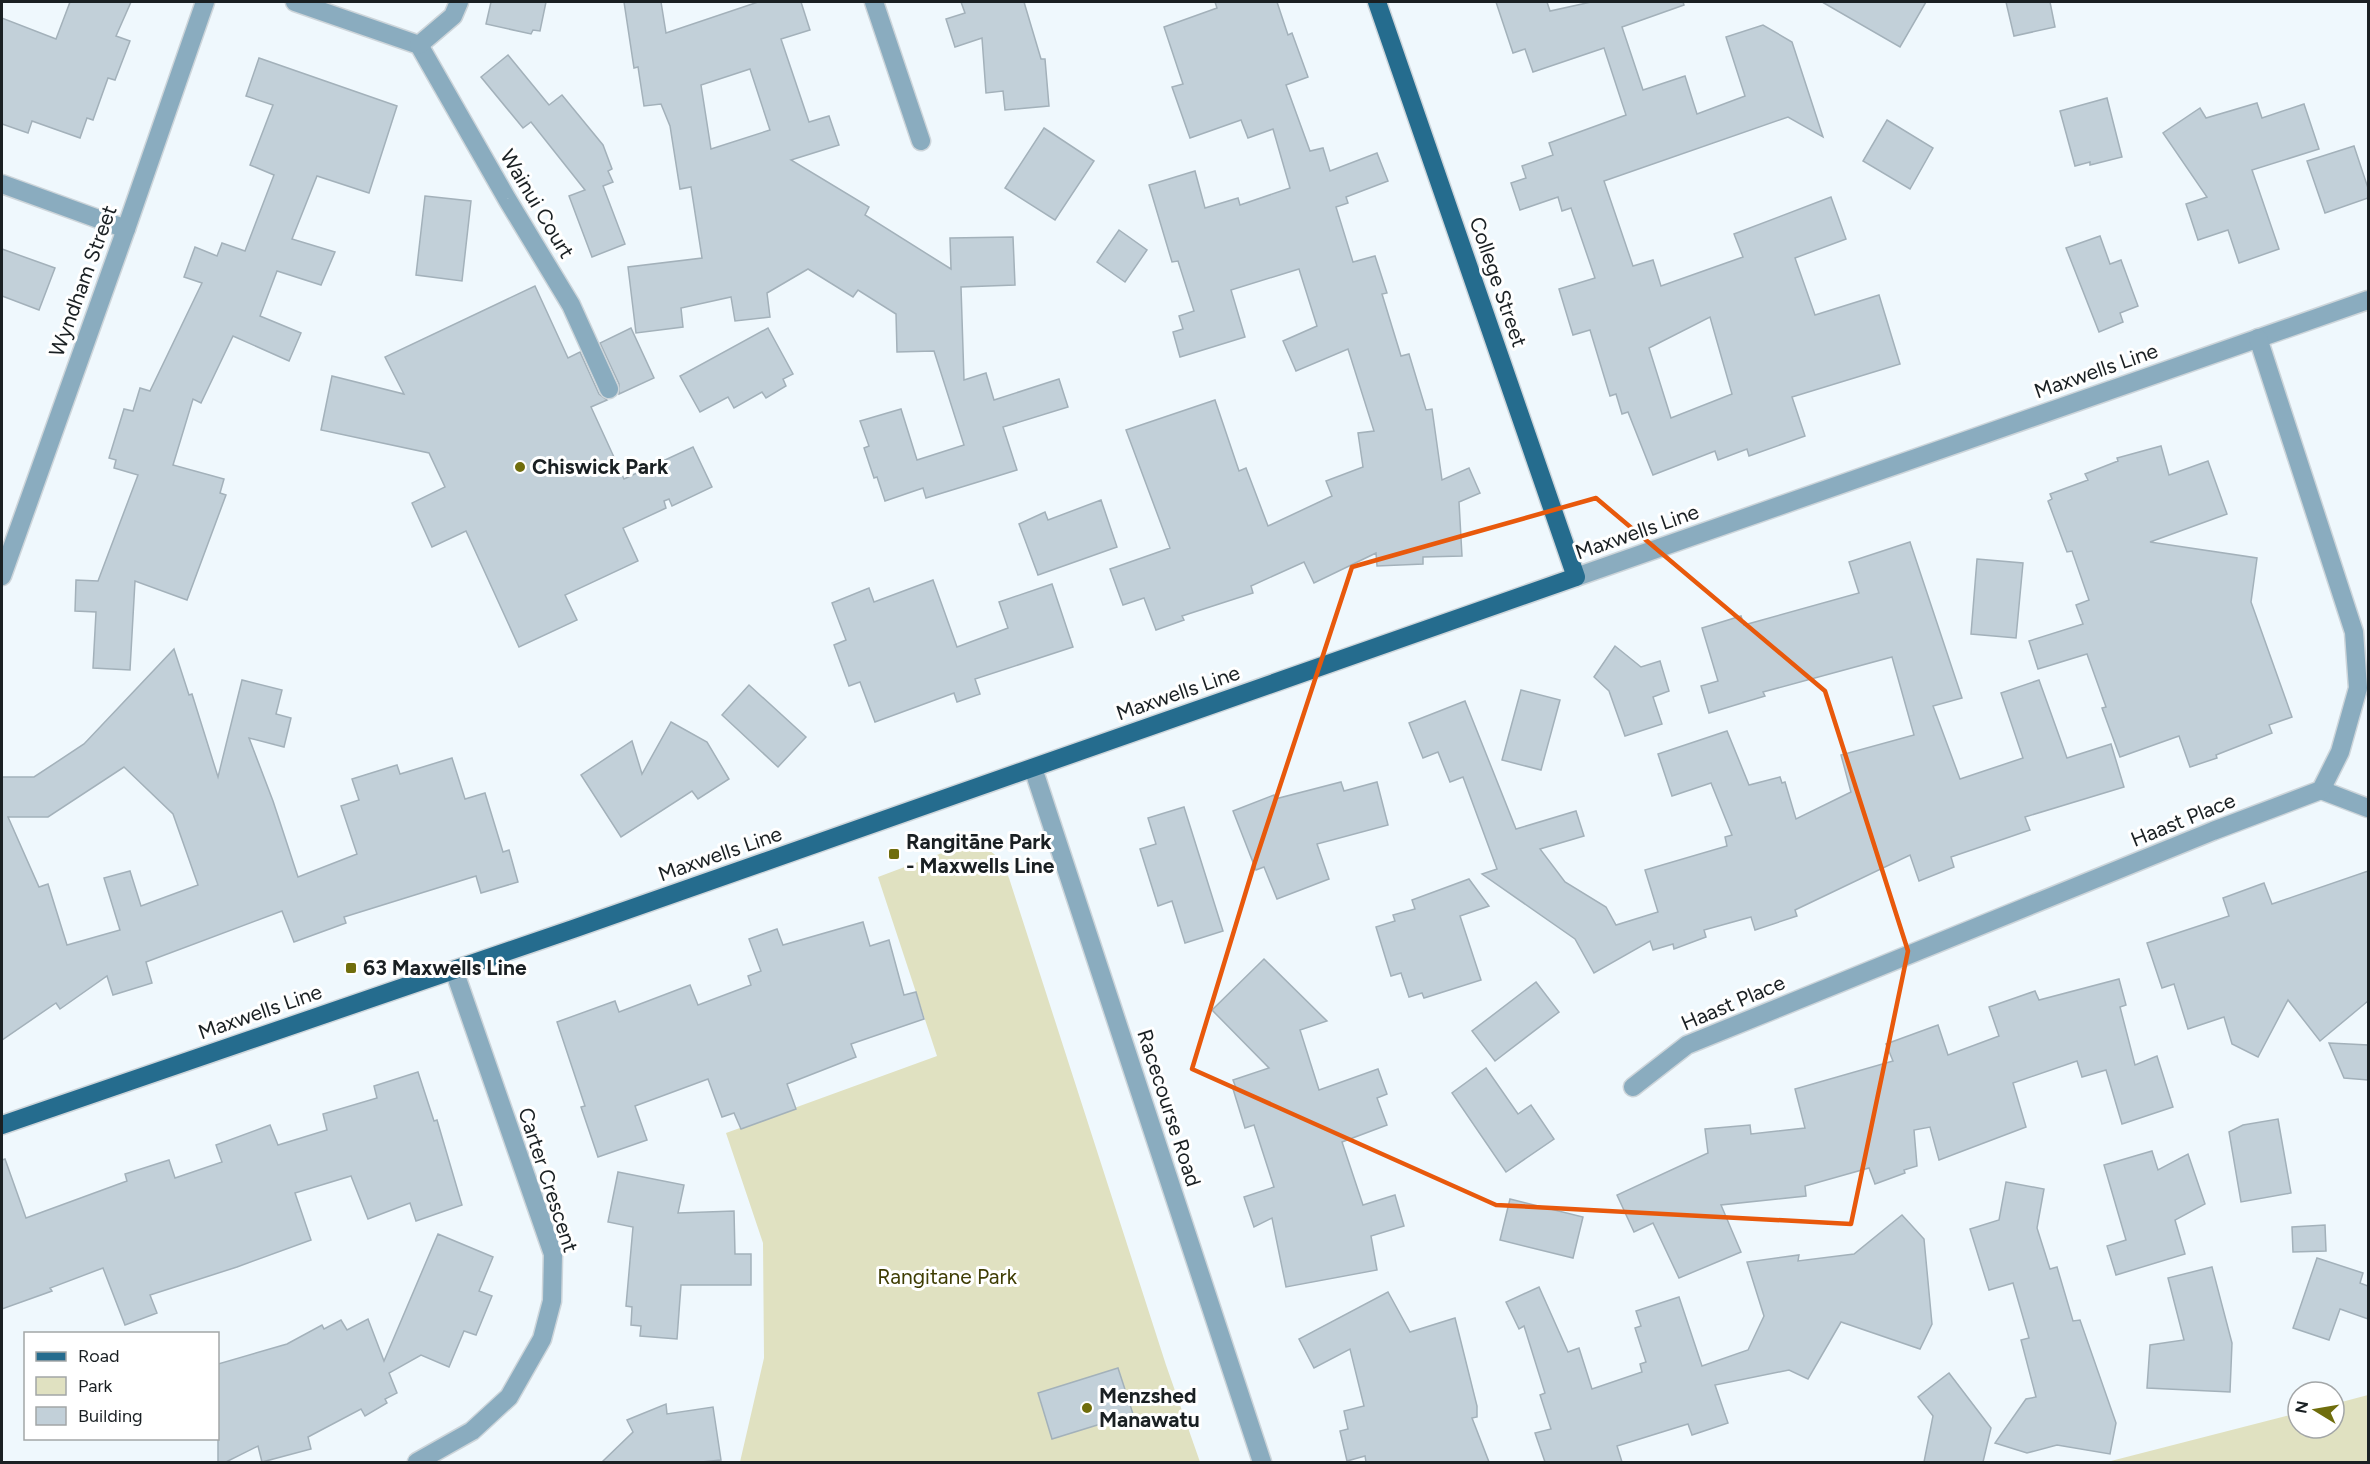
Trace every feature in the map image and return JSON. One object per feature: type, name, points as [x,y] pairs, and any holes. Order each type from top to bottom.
[{"type":"main road","name":"College Street","points":[[1377,2],[1576,577]]},
{"type":"main road","name":"Maxwells Line","points":[[2,1125],[454,970],[1576,577]]},
{"type":"street","name":"Wyndham Street","points":[[2,576],[205,2]]},
{"type":"street","points":[[295,2],[419,45],[453,16],[459,2]]},
{"type":"street","points":[[874,2],[921,141]]},
{"type":"street","name":"Wainui Court","points":[[419,45],[571,305],[609,389]]},
{"type":"street","points":[[2,183],[126,229]]},
{"type":"street","name":"Maxwells Line","points":[[1576,577],[2368,300]]},
{"type":"street","points":[[2258,338],[2354,632],[2358,688],[2340,752],[2321,790],[2368,808]]},
{"type":"street","name":"Racecourse Road","points":[[1033,768],[1262,1462]]},
{"type":"street","name":"Haast Place","points":[[1633,1087],[1687,1045],[2213,831],[2321,790]]},
{"type":"street","name":"Carter Crescent","points":[[417,1462],[472,1431],[509,1397],[542,1339],[552,1301],[553,1254],[454,970]]},
{"type":"highlighted area","points":[[1596,498],[1825,691],[1908,951],[1851,1224],[1496,1205],[1192,1069],[1254,865],[1352,567]]},
{"type":"green space","name":"Rangitane Park","points":[[966,844],[982,847],[994,854],[1002,863],[1009,878],[1166,1365],[1200,1462],[740,1462],[764,1358],[763,1243],[726,1133],[937,1056],[878,877]]},
{"type":"green space","points":[[2368,1395],[2368,1462],[2107,1462],[2286,1416],[2286,1440],[2346,1440],[2346,1401]]},
{"type":"building","points":[[70,2],[131,2],[116,36],[130,41],[115,80],[108,78],[93,120],[87,118],[80,138],[32,121],[28,133],[2,124],[2,18],[56,39]]},
{"type":"building","points":[[491,2],[546,2],[540,31],[533,30],[531,34],[486,24]]},
{"type":"building","points":[[624,2],[661,2],[666,33],[758,2],[801,2],[810,30],[781,39],[809,122],[829,116],[839,145],[791,160],[869,207],[865,215],[951,269],[950,238],[1013,237],[1015,285],[961,287],[964,380],[986,373],[994,400],[1059,379],[1068,407],[1003,427],[1017,470],[926,498],[923,488],[885,501],[864,448],[869,446],[860,421],[901,409],[917,460],[964,445],[934,351],[897,352],[896,314],[858,290],[853,297],[808,269],[767,293],[770,317],[735,321],[731,297],[681,308],[683,327],[636,333],[628,267],[702,258],[691,187],[680,189],[670,126],[661,104],[644,106],[638,67],[634,68]],"holes":[[[750,69],[770,130],[711,149],[701,85]]]},
{"type":"building","points":[[961,2],[1024,2],[1041,59],[1045,59],[1049,106],[1005,110],[1003,91],[986,93],[982,38],[955,47],[946,19],[965,13]]},
{"type":"building","points":[[1215,2],[1277,2],[1288,35],[1292,33],[1308,77],[1286,85],[1310,151],[1323,148],[1330,171],[1377,153],[1388,181],[1346,197],[1348,203],[1336,207],[1353,262],[1375,256],[1387,293],[1382,294],[1401,356],[1409,354],[1426,410],[1432,409],[1442,480],[1469,468],[1480,493],[1459,502],[1462,556],[1423,557],[1423,564],[1377,566],[1376,553],[1314,583],[1304,562],[1251,586],[1253,593],[1182,616],[1184,620],[1156,630],[1144,598],[1123,605],[1110,569],[1170,548],[1126,430],[1215,400],[1239,471],[1246,468],[1268,526],[1332,496],[1326,481],[1363,467],[1358,433],[1374,431],[1348,349],[1296,371],[1283,341],[1317,326],[1299,269],[1231,290],[1245,337],[1180,357],[1173,332],[1183,329],[1179,316],[1194,311],[1178,261],[1172,262],[1149,185],[1195,171],[1205,208],[1238,198],[1240,205],[1290,188],[1273,129],[1248,138],[1241,120],[1190,138],[1172,87],[1183,84],[1164,27],[1217,8]]},
{"type":"building","points":[[1496,2],[1547,2],[1550,11],[1591,2],[1683,2],[1684,5],[1622,27],[1643,90],[1685,76],[1697,114],[1745,96],[1726,37],[1763,25],[1792,42],[1823,137],[1788,117],[1604,181],[1633,266],[1653,260],[1661,286],[1743,257],[1734,234],[1831,197],[1846,239],[1795,258],[1815,315],[1879,295],[1900,364],[1792,397],[1805,436],[1749,456],[1747,449],[1718,460],[1715,451],[1653,475],[1628,412],[1622,414],[1616,394],[1610,396],[1590,330],[1573,335],[1559,289],[1595,278],[1571,208],[1562,211],[1558,197],[1520,210],[1511,183],[1526,178],[1522,166],[1553,155],[1549,143],[1626,115],[1604,48],[1533,72],[1525,49],[1513,53]],"holes":[[[1710,317],[1732,394],[1671,418],[1649,348]]]},
{"type":"building","points":[[1822,2],[1926,2],[1900,47]]},
{"type":"building","points":[[2006,2],[2050,2],[2055,27],[2014,36]]},
{"type":"building","points":[[508,55],[549,105],[562,95],[603,145],[612,169],[608,171],[613,182],[603,186],[625,244],[592,257],[569,196],[585,190],[531,122],[523,128],[481,77]]},
{"type":"building","points":[[259,58],[397,106],[369,193],[317,176],[292,239],[335,252],[321,285],[277,271],[260,316],[301,333],[289,361],[233,336],[201,403],[193,399],[173,465],[224,479],[220,493],[226,495],[187,600],[135,581],[130,670],[93,668],[96,612],[75,611],[76,580],[98,581],[138,475],[114,468],[116,460],[109,458],[124,409],[133,411],[140,388],[150,391],[202,283],[184,277],[195,247],[217,256],[222,243],[245,251],[274,175],[250,165],[273,105],[246,96]]},
{"type":"building","points":[[2107,98],[2122,157],[2090,165],[2090,162],[2075,166],[2060,111]]},
{"type":"building","points":[[2257,103],[2262,118],[2304,104],[2319,149],[2252,170],[2279,249],[2239,263],[2228,230],[2198,240],[2186,204],[2207,197],[2163,133],[2200,108],[2206,118]]},
{"type":"building","points":[[1887,120],[1933,148],[1910,189],[1863,161]]},
{"type":"building","points":[[1044,128],[1094,161],[1055,220],[1005,188]]},
{"type":"building","points":[[2354,146],[2368,188],[2368,198],[2325,213],[2307,161]]},
{"type":"building","points":[[425,196],[471,201],[462,281],[416,275]]},
{"type":"building","points":[[1119,230],[1147,250],[1125,282],[1097,262]]},
{"type":"building","points":[[2100,236],[2110,264],[2121,260],[2138,306],[2120,313],[2123,322],[2099,332],[2066,248]]},
{"type":"building","points":[[2,249],[55,268],[39,310],[2,296]]},
{"type":"building","name":"Chiswick Park","points":[[535,286],[568,358],[580,352],[599,394],[607,400],[591,407],[624,479],[693,447],[712,487],[672,506],[669,499],[664,501],[666,508],[623,528],[638,561],[565,595],[577,620],[519,647],[466,531],[432,547],[412,503],[445,487],[429,453],[321,430],[332,376],[404,394],[385,357]]},
{"type":"building","points":[[631,328],[654,378],[619,394],[619,384],[600,343]]},
{"type":"building","points":[[768,328],[793,374],[783,379],[786,386],[766,398],[762,392],[734,408],[728,397],[700,412],[680,376]]},
{"type":"building","points":[[2161,446],[2169,475],[2208,461],[2227,514],[2150,542],[2257,558],[2251,602],[2292,717],[2269,725],[2272,733],[2216,755],[2217,758],[2190,767],[2179,736],[2120,757],[2102,708],[2106,707],[2087,654],[2038,669],[2029,641],[2083,624],[2076,605],[2089,600],[2072,551],[2067,552],[2048,501],[2052,499],[2050,494],[2088,480],[2085,474],[2118,461],[2117,458]]},
{"type":"building","points":[[1101,500],[1117,547],[1038,575],[1019,524],[1045,512],[1048,520]]},
{"type":"building","points":[[1910,542],[1962,698],[1933,706],[1960,779],[2023,758],[2001,693],[2039,680],[2067,758],[2111,744],[2124,787],[2025,817],[2030,830],[1951,857],[1954,867],[1919,881],[1910,855],[1795,910],[1797,916],[1755,930],[1751,917],[1704,930],[1706,937],[1674,949],[1673,944],[1653,950],[1650,941],[1594,973],[1575,939],[1482,874],[1497,869],[1463,777],[1450,782],[1438,752],[1423,758],[1409,723],[1465,701],[1516,829],[1576,811],[1584,836],[1540,849],[1565,882],[1606,907],[1616,925],[1658,912],[1645,870],[1727,846],[1725,837],[1732,835],[1711,783],[1672,796],[1658,754],[1727,731],[1749,785],[1780,777],[1782,783],[1785,782],[1796,819],[1851,792],[1841,755],[1914,735],[1892,657],[1763,692],[1765,696],[1709,713],[1701,686],[1718,681],[1702,628],[1741,616],[1744,625],[1859,593],[1849,562]]},
{"type":"building","points":[[1977,559],[2023,563],[2016,638],[1971,634]]},
{"type":"building","points":[[933,580],[957,647],[1008,628],[999,602],[1052,584],[1073,647],[975,679],[980,694],[957,702],[954,693],[875,722],[860,682],[849,686],[834,645],[846,640],[832,603],[869,588],[874,602]]},
{"type":"building","points":[[1615,646],[1641,667],[1660,661],[1669,691],[1653,697],[1662,724],[1625,736],[1609,691],[1594,677]]},
{"type":"building","points":[[174,649],[189,695],[192,694],[218,777],[242,680],[282,690],[276,714],[291,718],[284,747],[249,738],[298,877],[357,854],[341,806],[359,800],[352,779],[397,765],[400,774],[452,758],[465,799],[485,793],[503,852],[509,850],[518,882],[481,893],[476,876],[344,917],[346,923],[294,942],[282,911],[146,962],[152,983],[113,995],[107,976],[60,1009],[56,1003],[2,1040],[2,777],[34,777],[84,744]],"holes":[[[124,767],[173,814],[198,885],[141,906],[130,871],[104,878],[120,930],[67,945],[48,884],[39,887],[8,817],[48,817]]]},
{"type":"building","points":[[749,685],[806,737],[778,767],[722,715]]},
{"type":"building","points":[[1521,690],[1560,700],[1541,770],[1502,760]]},
{"type":"building","points":[[671,722],[707,742],[729,779],[698,799],[692,791],[621,837],[581,775],[632,741],[642,774]]},
{"type":"building","points":[[1341,782],[1344,791],[1377,782],[1388,825],[1317,844],[1329,879],[1277,899],[1264,867],[1256,870],[1233,811],[1274,795],[1275,799]]},
{"type":"building","points":[[1184,807],[1223,931],[1185,943],[1172,901],[1158,906],[1140,849],[1156,844],[1148,818]]},
{"type":"building","points":[[2368,871],[2368,1001],[2320,1041],[2288,1000],[2258,1057],[2232,1044],[2224,1017],[2188,1029],[2174,984],[2162,988],[2147,943],[2229,916],[2223,898],[2264,883],[2272,904]]},
{"type":"building","points":[[1469,879],[1489,906],[1460,916],[1481,980],[1424,998],[1422,993],[1409,997],[1401,973],[1391,976],[1376,927],[1395,921],[1393,915],[1415,909],[1412,900]]},
{"type":"building","points":[[863,922],[870,946],[889,940],[904,995],[916,992],[924,1019],[851,1044],[856,1057],[787,1084],[796,1109],[741,1129],[734,1113],[722,1117],[708,1079],[635,1106],[647,1140],[598,1157],[581,1107],[585,1106],[557,1022],[615,1001],[619,1012],[690,985],[698,1005],[751,985],[748,976],[761,971],[749,939],[777,929],[783,945]]},
{"type":"building","points":[[1264,959],[1327,1021],[1300,1030],[1319,1090],[1378,1069],[1387,1094],[1377,1098],[1387,1125],[1342,1142],[1363,1205],[1395,1195],[1404,1226],[1371,1236],[1377,1270],[1286,1287],[1272,1218],[1254,1227],[1244,1197],[1274,1187],[1254,1125],[1245,1128],[1233,1089],[1236,1088],[1233,1080],[1269,1068],[1212,1010]]},
{"type":"building","points":[[2119,979],[2126,1005],[2120,1007],[2135,1065],[2157,1056],[2173,1107],[2122,1124],[2106,1070],[2082,1077],[2077,1061],[2013,1083],[2026,1127],[1939,1160],[1930,1127],[1914,1130],[1917,1166],[1904,1170],[1905,1173],[1875,1184],[1869,1168],[1805,1186],[1806,1196],[1721,1205],[1741,1252],[1679,1278],[1653,1223],[1634,1232],[1617,1195],[1708,1153],[1705,1129],[1750,1125],[1751,1134],[1805,1128],[1795,1089],[1893,1061],[1886,1044],[1938,1025],[1948,1055],[1999,1036],[1989,1007],[2035,991],[2039,1000]]},
{"type":"building","points":[[1536,982],[1559,1012],[1495,1061],[1472,1031]]},
{"type":"building","points":[[2329,1043],[2368,1045],[2368,1080],[2344,1078]]},
{"type":"building","points":[[1486,1068],[1518,1114],[1531,1105],[1554,1139],[1506,1172],[1452,1093]]},
{"type":"building","points":[[418,1072],[434,1121],[437,1120],[462,1205],[416,1221],[410,1203],[368,1219],[351,1176],[295,1193],[311,1240],[150,1295],[157,1313],[125,1325],[103,1268],[50,1288],[52,1291],[2,1309],[2,1160],[5,1159],[26,1218],[127,1181],[125,1174],[169,1160],[175,1178],[222,1162],[216,1145],[270,1125],[278,1145],[327,1130],[323,1114],[377,1098],[374,1086]]},
{"type":"building","points":[[2278,1119],[2291,1193],[2241,1202],[2229,1132],[2243,1125]]},
{"type":"building","points":[[2152,1151],[2158,1170],[2188,1154],[2205,1204],[2175,1220],[2185,1254],[2116,1275],[2107,1246],[2126,1240],[2104,1165]]},
{"type":"building","points":[[618,1172],[684,1185],[678,1213],[734,1211],[735,1254],[751,1254],[751,1285],[681,1285],[677,1339],[640,1336],[641,1326],[631,1325],[632,1307],[626,1306],[633,1227],[608,1222]]},
{"type":"building","points":[[2006,1182],[2044,1189],[2037,1228],[2050,1269],[2057,1267],[2073,1321],[2080,1320],[2116,1423],[2110,1454],[2057,1445],[2027,1453],[1995,1443],[2026,1399],[2036,1397],[2021,1340],[2029,1338],[2013,1283],[1989,1290],[1970,1229],[1999,1220]]},
{"type":"building","points":[[1510,1199],[1583,1217],[1573,1258],[1500,1240]]},
{"type":"building","points":[[1902,1215],[1924,1239],[1932,1324],[1920,1349],[1841,1322],[1808,1379],[1789,1370],[1715,1385],[1728,1423],[1692,1435],[1688,1424],[1617,1446],[1622,1462],[1545,1462],[1535,1433],[1551,1429],[1540,1395],[1545,1393],[1524,1326],[1519,1329],[1506,1302],[1539,1287],[1568,1352],[1579,1348],[1592,1389],[1642,1372],[1640,1364],[1646,1362],[1635,1328],[1641,1326],[1636,1311],[1679,1297],[1702,1366],[1748,1350],[1764,1316],[1747,1262],[1799,1255],[1798,1261],[1854,1254]]},
{"type":"building","points":[[2325,1225],[2326,1251],[2293,1252],[2292,1227]]},
{"type":"building","points":[[438,1234],[493,1257],[479,1291],[492,1296],[476,1335],[464,1331],[449,1367],[421,1355],[389,1373],[397,1393],[385,1399],[387,1403],[365,1416],[361,1409],[308,1437],[311,1449],[262,1462],[258,1446],[226,1462],[218,1462],[219,1364],[287,1344],[322,1325],[324,1329],[341,1320],[347,1330],[368,1319],[384,1361]]},
{"type":"building","points":[[2317,1258],[2363,1273],[2360,1283],[2368,1286],[2368,1319],[2340,1309],[2329,1340],[2293,1328]]},
{"type":"building","points":[[2212,1267],[2232,1343],[2230,1392],[2147,1388],[2150,1345],[2184,1340],[2168,1278]]},
{"type":"building","points":[[1388,1292],[1410,1332],[1455,1318],[1477,1406],[1477,1417],[1472,1418],[1489,1462],[1366,1462],[1365,1456],[1347,1461],[1340,1431],[1348,1429],[1344,1411],[1364,1406],[1350,1349],[1314,1368],[1299,1339]]},
{"type":"building","name":"Menzshed Manawatu","points":[[1118,1368],[1133,1414],[1052,1439],[1038,1393]]},
{"type":"building","points":[[1949,1373],[1991,1428],[1983,1462],[1924,1462],[1933,1416],[1918,1397]]},
{"type":"building","points":[[666,1404],[667,1414],[713,1407],[721,1460],[602,1462],[633,1432],[627,1420]]},
{"type":"place","name":"Chiswick Park","points":[[520,467]]},
{"type":"place","name":"Rangitāne Park - Maxwells Line","points":[[894,854]]},
{"type":"place","name":"63 Maxwells Line","points":[[351,968]]},
{"type":"place","name":"Menzshed Manawatu","points":[[1087,1408]]}]
